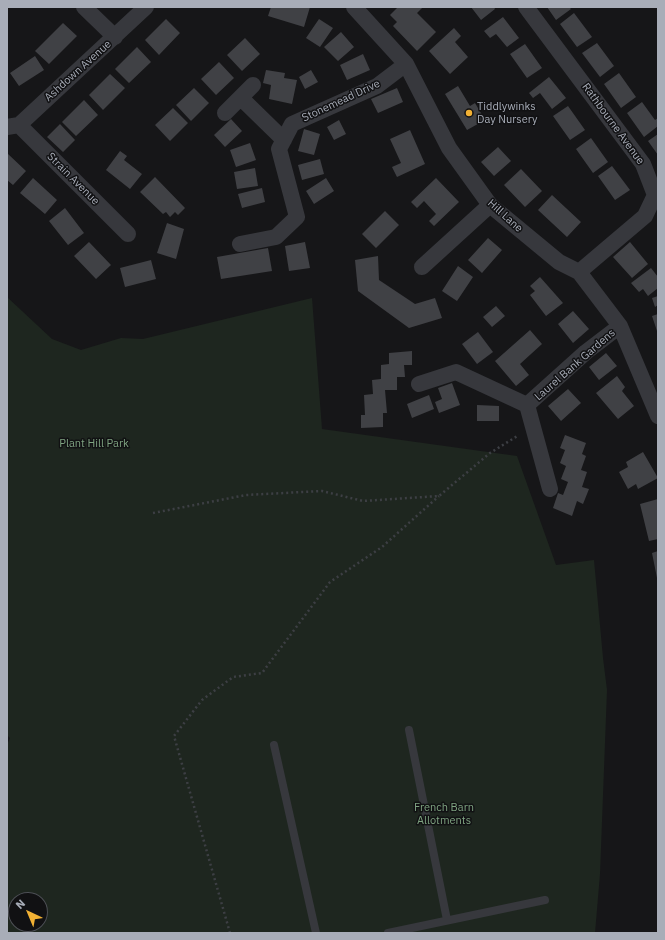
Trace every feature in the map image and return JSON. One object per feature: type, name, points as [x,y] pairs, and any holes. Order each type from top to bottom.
[{"type":"street","points":[[84,7],[116,37]]},
{"type":"street","name":"Ashdown Avenue","points":[[13,126],[116,37],[146,7]]},
{"type":"street","name":"Hill Lane","points":[[354,7],[406,64],[448,148],[490,205],[559,262],[579,272],[620,326],[658,416]]},
{"type":"street","name":"Rathbourne Avenue","points":[[526,7],[643,164],[655,195],[644,216],[579,272]]},
{"type":"street","name":"Stonemead Drive","points":[[240,244],[276,237],[297,217],[280,149],[292,124],[377,86],[406,64]]},
{"type":"street","points":[[225,113],[253,85]]},
{"type":"street","points":[[241,98],[284,140]]},
{"type":"street","name":"Strain Avenue","points":[[13,126],[128,234]]},
{"type":"street","points":[[422,267],[490,205]]},
{"type":"street","name":"Laurel Bank Gardens","points":[[419,384],[456,372],[527,405],[586,352],[620,326]]},
{"type":"street","points":[[527,405],[550,489]]},
{"type":"lane","points":[[409,730],[447,920]]},
{"type":"lane","points":[[274,745],[316,933]]},
{"type":"lane","points":[[388,933],[545,900]]},
{"type":"path","points":[[230,933],[174,736],[202,700],[220,686],[233,677],[262,673],[330,582],[382,547],[439,496],[495,450],[533,427]]},
{"type":"path","points":[[153,513],[246,495],[322,491],[363,501],[439,496]]},
{"type":"green space","points":[[7,297],[52,339],[81,350],[121,338],[143,339],[312,298],[322,429],[517,456],[556,565],[594,560],[607,690],[600,874],[595,933],[7,933],[7,745],[10,738],[7,735]]},
{"type":"building","points":[[271,7],[310,7],[304,27],[268,16]]},
{"type":"building","points":[[398,7],[423,7],[417,13],[436,32],[417,51],[393,26],[397,22],[390,15]]},
{"type":"building","points":[[471,7],[494,7],[495,9],[481,20]]},
{"type":"building","points":[[547,7],[569,7],[571,9],[556,20]]},
{"type":"building","points":[[574,13],[592,37],[577,47],[560,24]]},
{"type":"building","points":[[503,17],[519,38],[507,47],[496,34],[490,38],[484,31]]},
{"type":"building","points":[[166,19],[180,33],[159,55],[145,40]]},
{"type":"building","points":[[319,19],[333,28],[320,47],[306,38]]},
{"type":"building","points":[[63,23],[77,36],[49,64],[35,51]]},
{"type":"building","points":[[454,28],[461,36],[455,42],[468,57],[450,74],[429,51]]},
{"type":"building","points":[[341,32],[354,47],[338,61],[324,47]]},
{"type":"building","points":[[245,38],[260,54],[242,71],[227,55]]},
{"type":"building","points":[[597,43],[614,66],[600,77],[582,53]]},
{"type":"building","points":[[525,44],[542,68],[527,78],[510,54]]},
{"type":"building","points":[[137,47],[151,62],[129,83],[115,69]]},
{"type":"building","points":[[363,54],[370,70],[347,80],[340,65]]},
{"type":"building","points":[[35,56],[44,70],[19,86],[10,73]]},
{"type":"building","points":[[219,62],[234,78],[216,95],[201,79]]},
{"type":"building","points":[[266,70],[285,73],[284,78],[297,80],[292,104],[269,99],[271,85],[263,83]]},
{"type":"building","points":[[311,70],[318,82],[305,89],[299,77]]},
{"type":"building","points":[[619,73],[636,97],[621,108],[604,84]]},
{"type":"building","points":[[110,74],[125,88],[103,110],[89,95]]},
{"type":"building","points":[[549,77],[566,98],[552,109],[540,93],[533,98],[529,93]]},
{"type":"building","name":"Tiddlywinks Day Nursery","points":[[458,86],[470,106],[475,103],[485,120],[467,130],[445,94]]},
{"type":"building","points":[[194,88],[209,103],[191,121],[176,105]]},
{"type":"building","points":[[397,88],[403,102],[378,113],[371,99]]},
{"type":"building","points":[[84,100],[98,115],[76,136],[62,122]]},
{"type":"building","points":[[642,102],[655,120],[658,118],[658,126],[644,137],[627,113]]},
{"type":"building","points":[[568,106],[585,130],[570,140],[553,116]]},
{"type":"building","points":[[173,108],[188,123],[170,141],[155,125]]},
{"type":"building","points":[[231,119],[242,131],[225,147],[214,135]]},
{"type":"building","points":[[339,120],[346,134],[334,140],[327,127]]},
{"type":"building","points":[[60,124],[75,140],[63,152],[47,137]]},
{"type":"building","points":[[304,129],[320,134],[314,155],[298,151]]},
{"type":"building","points":[[410,130],[425,164],[397,177],[392,167],[401,163],[390,139]]},
{"type":"building","points":[[658,134],[658,155],[648,141]]},
{"type":"building","points":[[591,138],[608,162],[593,173],[576,149]]},
{"type":"building","points":[[250,143],[256,160],[236,167],[230,150]]},
{"type":"building","points":[[498,147],[511,161],[494,176],[481,162]]},
{"type":"building","points":[[120,151],[127,156],[124,160],[142,174],[130,189],[106,170]]},
{"type":"building","points":[[7,153],[26,171],[13,185],[7,180]]},
{"type":"building","points":[[320,159],[324,174],[302,180],[298,165]]},
{"type":"building","points":[[612,166],[630,190],[615,200],[598,176]]},
{"type":"building","points":[[255,168],[258,186],[237,189],[234,172]]},
{"type":"building","points":[[521,169],[542,191],[525,207],[504,185]]},
{"type":"building","points":[[155,177],[185,208],[178,215],[175,212],[170,217],[166,212],[163,214],[140,192]]},
{"type":"building","points":[[33,178],[57,200],[45,214],[20,193]]},
{"type":"building","points":[[326,178],[334,191],[314,204],[306,191]]},
{"type":"building","points":[[436,178],[459,202],[434,226],[429,221],[436,214],[424,201],[417,208],[411,202]]},
{"type":"building","points":[[262,188],[265,202],[242,208],[238,194]]},
{"type":"building","points":[[552,195],[581,222],[567,237],[538,210]]},
{"type":"building","points":[[65,208],[84,233],[68,245],[49,221]]},
{"type":"building","points":[[385,211],[399,225],[376,248],[362,234]]},
{"type":"building","points":[[167,223],[184,229],[176,259],[157,253]]},
{"type":"building","points":[[488,238],[502,250],[482,273],[468,260]]},
{"type":"building","points":[[89,242],[111,265],[96,279],[74,256]]},
{"type":"building","points":[[305,242],[310,268],[289,271],[285,246]]},
{"type":"building","points":[[630,242],[648,264],[632,278],[613,257]]},
{"type":"building","points":[[268,248],[272,271],[221,279],[217,257]]},
{"type":"building","points":[[378,256],[379,280],[415,304],[435,298],[442,318],[409,328],[358,291],[355,260]]},
{"type":"building","points":[[151,260],[156,279],[125,287],[120,268]]},
{"type":"building","points":[[458,266],[473,277],[457,301],[442,291]]},
{"type":"building","points":[[651,268],[658,277],[658,288],[648,296],[643,289],[639,292],[631,283]]},
{"type":"building","points":[[540,277],[563,303],[546,316],[530,295],[535,291],[530,286]]},
{"type":"building","points":[[658,296],[658,305],[655,307],[652,298]]},
{"type":"building","points":[[496,306],[505,316],[492,327],[483,317]]},
{"type":"building","points":[[573,311],[589,329],[573,343],[558,324]]},
{"type":"building","points":[[658,314],[658,334],[652,316]]},
{"type":"building","points":[[530,330],[542,344],[520,364],[529,375],[516,386],[495,361]]},
{"type":"building","points":[[478,332],[493,352],[477,364],[462,344]]},
{"type":"building","points":[[412,351],[412,365],[404,365],[405,377],[397,377],[397,390],[385,390],[387,413],[383,413],[383,427],[361,428],[361,415],[365,415],[364,395],[373,394],[372,380],[381,379],[381,365],[389,364],[389,353]]},
{"type":"building","points":[[606,353],[617,366],[599,380],[589,367]]},
{"type":"building","points":[[617,376],[625,387],[622,391],[634,406],[618,419],[596,393]]},
{"type":"building","points":[[452,383],[460,405],[439,413],[435,402],[442,399],[438,388]]},
{"type":"building","points":[[568,389],[581,403],[561,421],[548,406]]},
{"type":"building","points":[[429,395],[434,409],[412,418],[407,404]]},
{"type":"building","points":[[477,405],[499,406],[499,421],[477,421]]},
{"type":"building","points":[[565,435],[586,443],[582,454],[586,456],[581,470],[587,472],[582,487],[589,489],[583,504],[577,501],[572,516],[553,508],[558,493],[563,495],[568,482],[561,479],[566,466],[560,463],[565,450],[560,448]]},
{"type":"building","points":[[643,452],[658,478],[638,489],[636,484],[628,489],[619,472],[628,467],[626,462]]},
{"type":"building","points":[[658,499],[658,539],[649,541],[640,504]]},
{"type":"building","points":[[658,551],[658,578],[657,578],[652,553]]},
{"type":"place","name":"Tiddlywinks Day Nursery","points":[[469,113]]},
{"type":"park label","name":"Plant Hill Park","points":[[94,444]]},
{"type":"park label","name":"French Barn Allotments","points":[[444,814]]}]
